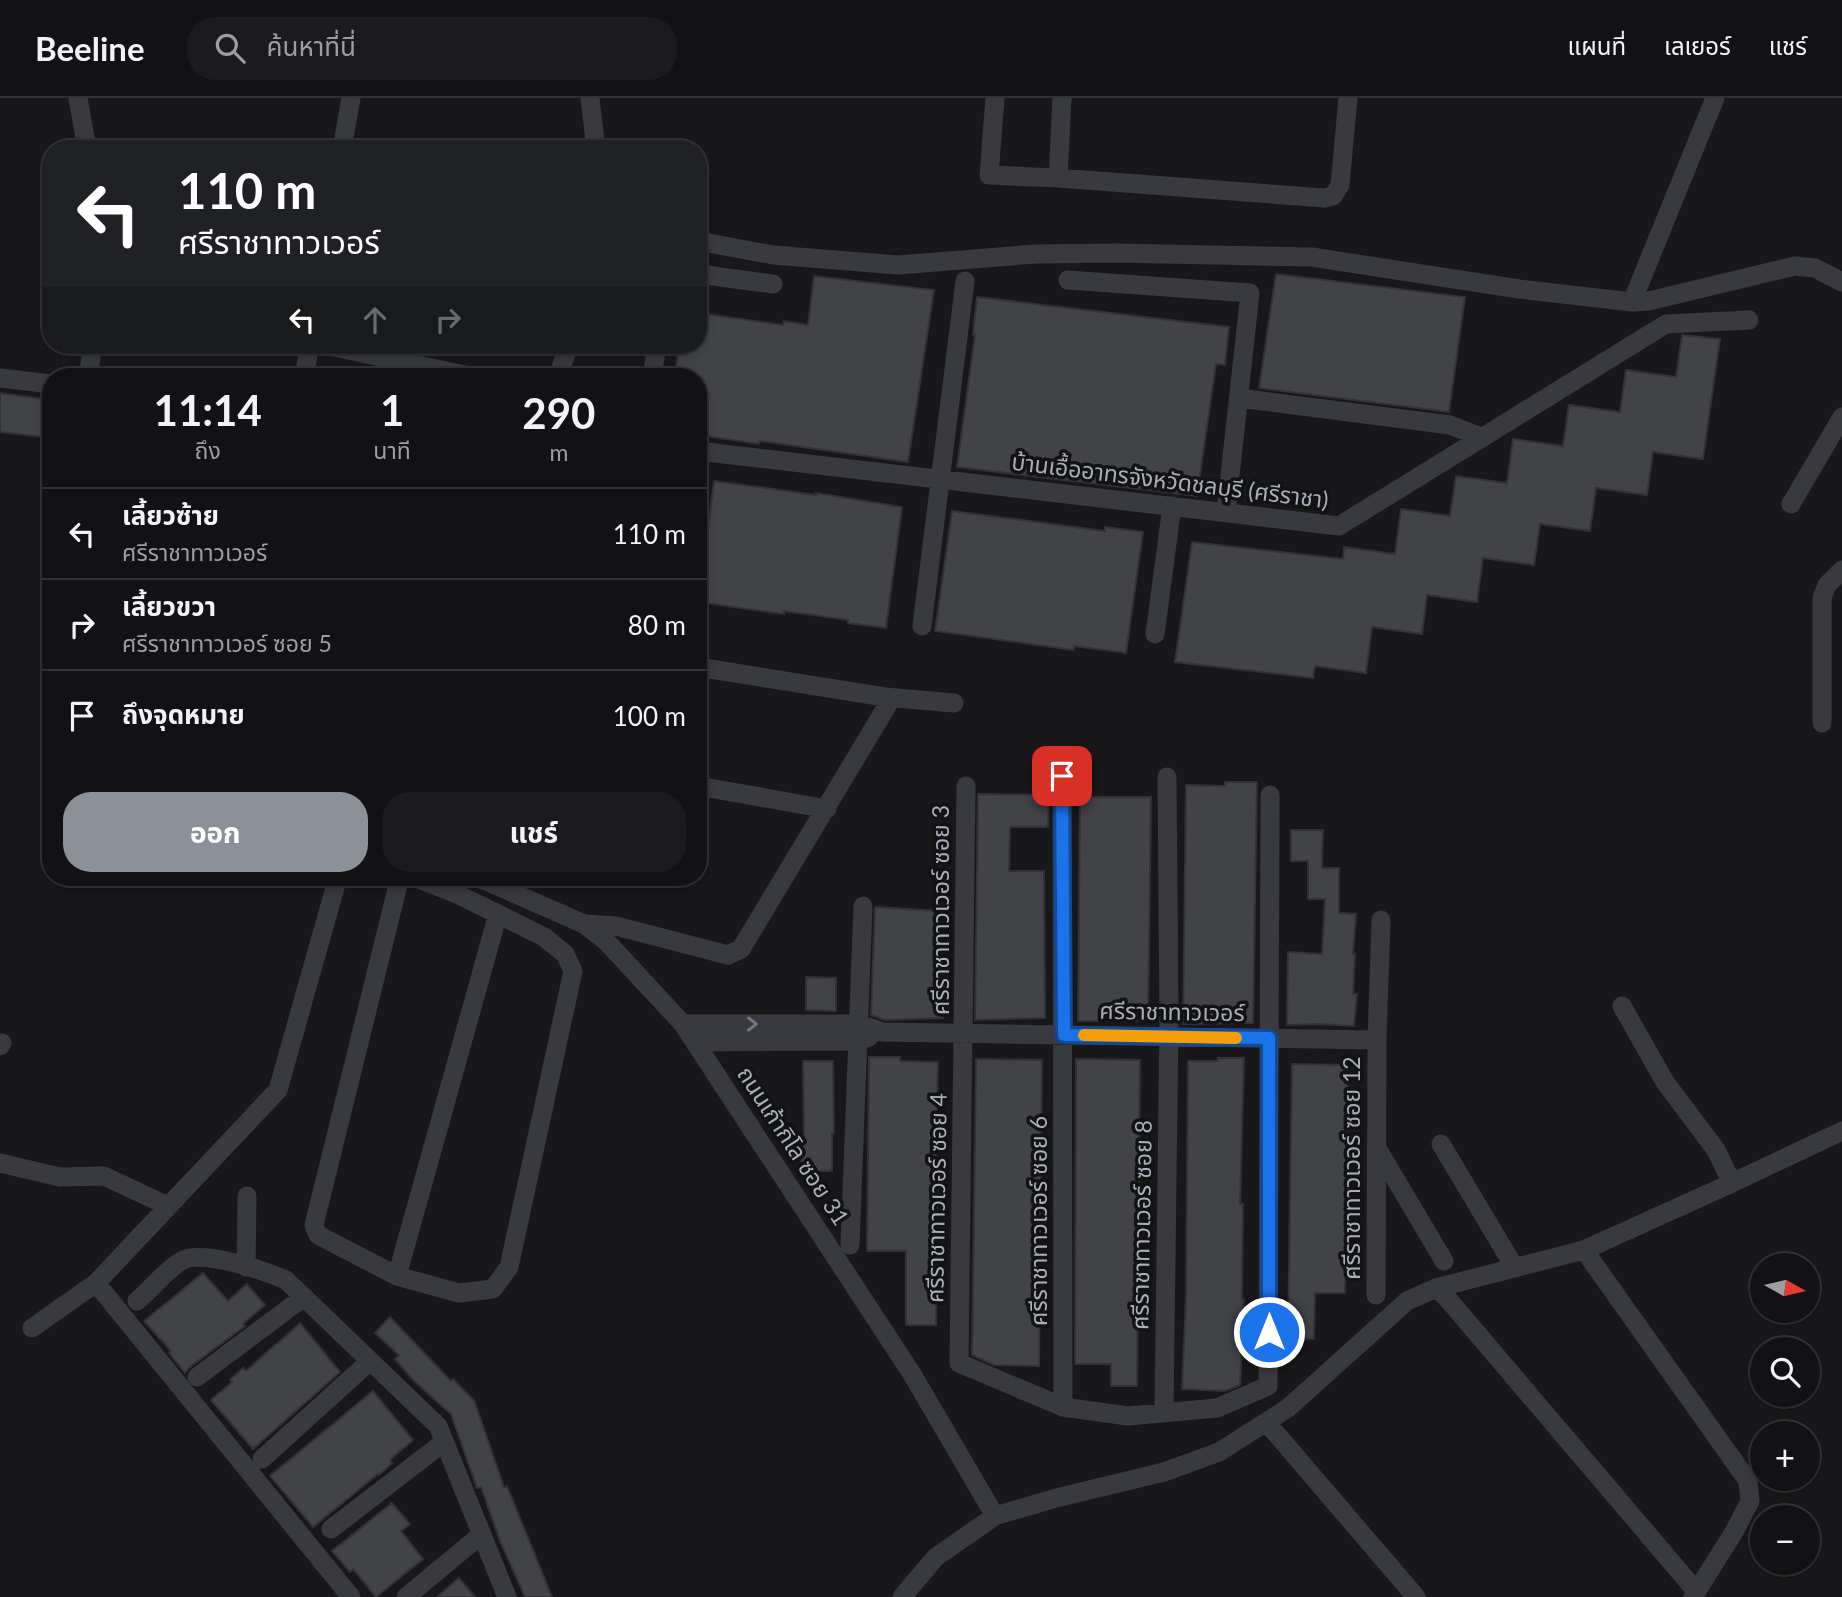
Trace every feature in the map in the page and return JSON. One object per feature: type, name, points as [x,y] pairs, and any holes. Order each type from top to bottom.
[{"type":"street","points":[[78,98],[85,140]]},
{"type":"street","points":[[344,140],[351,98]]},
{"type":"street","points":[[590,98],[595,140]]},
{"type":"street","points":[[995,98],[989,176],[1058,178],[1324,198],[1333,196],[1340,185],[1348,98]]},
{"type":"street","points":[[1058,178],[1062,98]]},
{"type":"street","points":[[1632,302],[1715,98]]},
{"type":"street","points":[[707,243],[773,255],[898,265],[1036,254],[1312,257],[1519,289],[1632,302],[1649,301],[1795,266],[1815,268],[1842,282]]},
{"type":"street","points":[[707,275],[774,284]]},
{"type":"street","points":[[1068,280],[1251,293],[1226,512]]},
{"type":"street","points":[[922,626],[965,281]]},
{"type":"street","name":"บ้านเอื้ออาทรจังหวัดชลบุรี (ศรีราชา)","points":[[707,458],[941,478],[1339,526],[1666,324],[1749,320]]},
{"type":"street","points":[[367,354],[432,368]]},
{"type":"street","points":[[0,378],[42,383]]},
{"type":"street","points":[[1239,398],[1450,425],[1481,438]]},
{"type":"street","points":[[1791,504],[1842,417]]},
{"type":"street","points":[[1155,634],[1172,506]]},
{"type":"street","points":[[1822,723],[1822,597],[1827,585],[1842,569]]},
{"type":"street","points":[[707,668],[885,697],[954,703]]},
{"type":"street","points":[[584,924],[616,926],[728,955],[741,949],[887,706],[885,697]]},
{"type":"street","name":"ศรีราชาทาวเวอร์ ซอย 6","points":[[1062,776],[1063,1407]]},
{"type":"street","name":"ศรีราชาทาวเวอร์ ซอย 8","points":[[1164,1413],[1168,1036],[1167,777]]},
{"type":"street","name":"ศรีราชาทาวเวอร์ ซอย 3","points":[[964,1033],[966,786]]},
{"type":"street","points":[[707,788],[827,809]]},
{"type":"street","points":[[1063,1407],[1128,1416],[1217,1408],[1268,1386],[1270,795]]},
{"type":"street","points":[[33,1328],[96,1283],[278,1090],[335,886]]},
{"type":"street","points":[[399,886],[314,1225],[318,1235],[397,1276],[459,1293],[493,1289],[509,1267],[573,971],[565,954],[544,936],[434,886]]},
{"type":"street","name":"ถนนเก้ากิโล ซอย 31","points":[[497,886],[584,924],[606,942],[684,1024],[912,1374],[995,1516]]},
{"type":"street","points":[[850,1245],[863,906]]},
{"type":"street","points":[[397,1276],[498,914]]},
{"type":"street","name":"ศรีราชาทาวเวอร์ ซอย 12","points":[[1376,1296],[1377,1040],[1381,920]]},
{"type":"street","points":[[1622,1006],[1665,1082],[1716,1150],[1732,1183]]},
{"type":"street","name":"ศรีราชาทาวเวอร์","points":[[684,1024],[858,1032],[1377,1040]]},
{"type":"street","name":"ศรีราชาทาวเวอร์","points":[[696,1042],[858,1032]]},
{"type":"street","name":"ศรีราชาทาวเวอร์ ซอย 4","points":[[964,1033],[959,1363],[1063,1407]]},
{"type":"street","points":[[902,1597],[936,1557],[995,1516],[1164,1472],[1219,1452],[1288,1408],[1407,1301],[1436,1288],[1584,1250],[1842,1130]]},
{"type":"street","points":[[1441,1144],[1515,1268]]},
{"type":"street","points":[[1376,1147],[1444,1261]]},
{"type":"street","points":[[0,1163],[60,1177],[104,1176],[168,1206]]},
{"type":"street","points":[[246,1267],[247,1196]]},
{"type":"street","points":[[1436,1288],[1456,1308],[1694,1594],[1734,1532],[1750,1501],[1748,1481],[1584,1250]]},
{"type":"street","points":[[137,1301],[182,1260],[200,1256],[270,1273],[286,1280],[438,1426],[507,1597]]},
{"type":"street","points":[[96,1283],[351,1597]]},
{"type":"street","points":[[197,1377],[304,1297]]},
{"type":"street","points":[[262,1459],[370,1360]]},
{"type":"street","points":[[1267,1423],[1416,1597]]},
{"type":"street","points":[[331,1529],[444,1442]]},
{"type":"street","points":[[406,1597],[482,1534]]},
{"type":"building","points":[[1276,274],[1465,297],[1449,412],[1259,388]]},
{"type":"building","points":[[814,276],[934,290],[908,462],[707,436],[707,368],[676,368],[678,354],[707,354],[707,314],[783,325],[784,321],[808,325]]},
{"type":"building","points":[[977,297],[1229,327],[1225,365],[1216,364],[1197,496],[957,467],[975,335]]},
{"type":"building","points":[[1682,335],[1720,339],[1703,459],[1653,452],[1647,495],[1596,488],[1590,531],[1540,524],[1534,565],[1483,558],[1477,602],[1427,595],[1422,634],[1372,627],[1366,673],[1315,666],[1313,678],[1175,662],[1192,542],[1343,559],[1344,547],[1395,554],[1401,509],[1450,516],[1456,476],[1507,483],[1513,439],[1563,446],[1569,405],[1620,412],[1626,370],[1676,377]]},
{"type":"building","points":[[0,393],[42,399],[42,437],[0,432]]},
{"type":"building","points":[[714,481],[902,507],[886,628],[784,611],[784,614],[707,603],[707,534]]},
{"type":"building","points":[[952,511],[1105,531],[1105,527],[1143,532],[1126,653],[1074,646],[1074,650],[935,631]]},
{"type":"building","points":[[1225,782],[1257,782],[1253,1023],[1183,1024],[1186,785],[1225,786]]},
{"type":"building","points":[[978,794],[1049,795],[1048,827],[1010,827],[1009,871],[1044,871],[1045,1018],[975,1020]]},
{"type":"building","points":[[1080,797],[1151,797],[1148,1021],[1078,1021]]},
{"type":"building","points":[[1291,830],[1323,830],[1322,868],[1339,868],[1339,913],[1356,914],[1353,994],[1357,994],[1354,1026],[1287,1025],[1288,952],[1322,954],[1325,899],[1308,899],[1308,861],[1291,861]]},
{"type":"building","points":[[875,907],[940,911],[943,1018],[885,1020],[871,1015]]},
{"type":"building","points":[[806,977],[836,978],[836,1011],[806,1010]]},
{"type":"building","points":[[869,1057],[900,1057],[900,1061],[938,1062],[935,1176],[938,1176],[936,1325],[906,1325],[906,1251],[867,1251]]},
{"type":"building","points":[[1218,1058],[1244,1058],[1240,1204],[1243,1204],[1244,1299],[1240,1385],[1225,1391],[1182,1389],[1186,1298],[1188,1061],[1218,1061]]},
{"type":"building","points":[[976,1059],[1042,1060],[1039,1366],[994,1365],[972,1355]]},
{"type":"building","points":[[1076,1059],[1140,1060],[1137,1386],[1111,1386],[1111,1364],[1075,1364]]},
{"type":"building","points":[[803,1061],[833,1061],[832,1171],[801,1171],[804,1138]]},
{"type":"building","points":[[1292,1064],[1348,1065],[1345,1293],[1315,1293],[1314,1339],[1288,1338]]},
{"type":"building","points":[[203,1273],[228,1301],[247,1284],[265,1305],[243,1324],[245,1326],[185,1373],[169,1353],[171,1351],[144,1321]]},
{"type":"building","points":[[390,1317],[451,1381],[453,1379],[474,1400],[504,1487],[507,1486],[552,1597],[525,1597],[500,1541],[481,1487],[477,1488],[451,1414],[413,1380],[395,1359],[399,1355],[375,1333]]},
{"type":"building","points":[[300,1323],[340,1372],[253,1449],[211,1400],[232,1382],[230,1380],[243,1368],[246,1371]]},
{"type":"building","points":[[373,1391],[413,1440],[390,1460],[392,1463],[379,1475],[313,1527],[270,1476]]},
{"type":"building","points":[[392,1503],[410,1524],[401,1531],[423,1559],[376,1597],[353,1569],[350,1572],[332,1551]]},
{"type":"building","points":[[459,1578],[475,1597],[437,1597]]},
{"type":"slow traffic","points":[[1084,1035],[1236,1038]]},
{"type":"route","points":[[1062,776],[1064,1035],[1269,1038],[1269,1332]]}]
